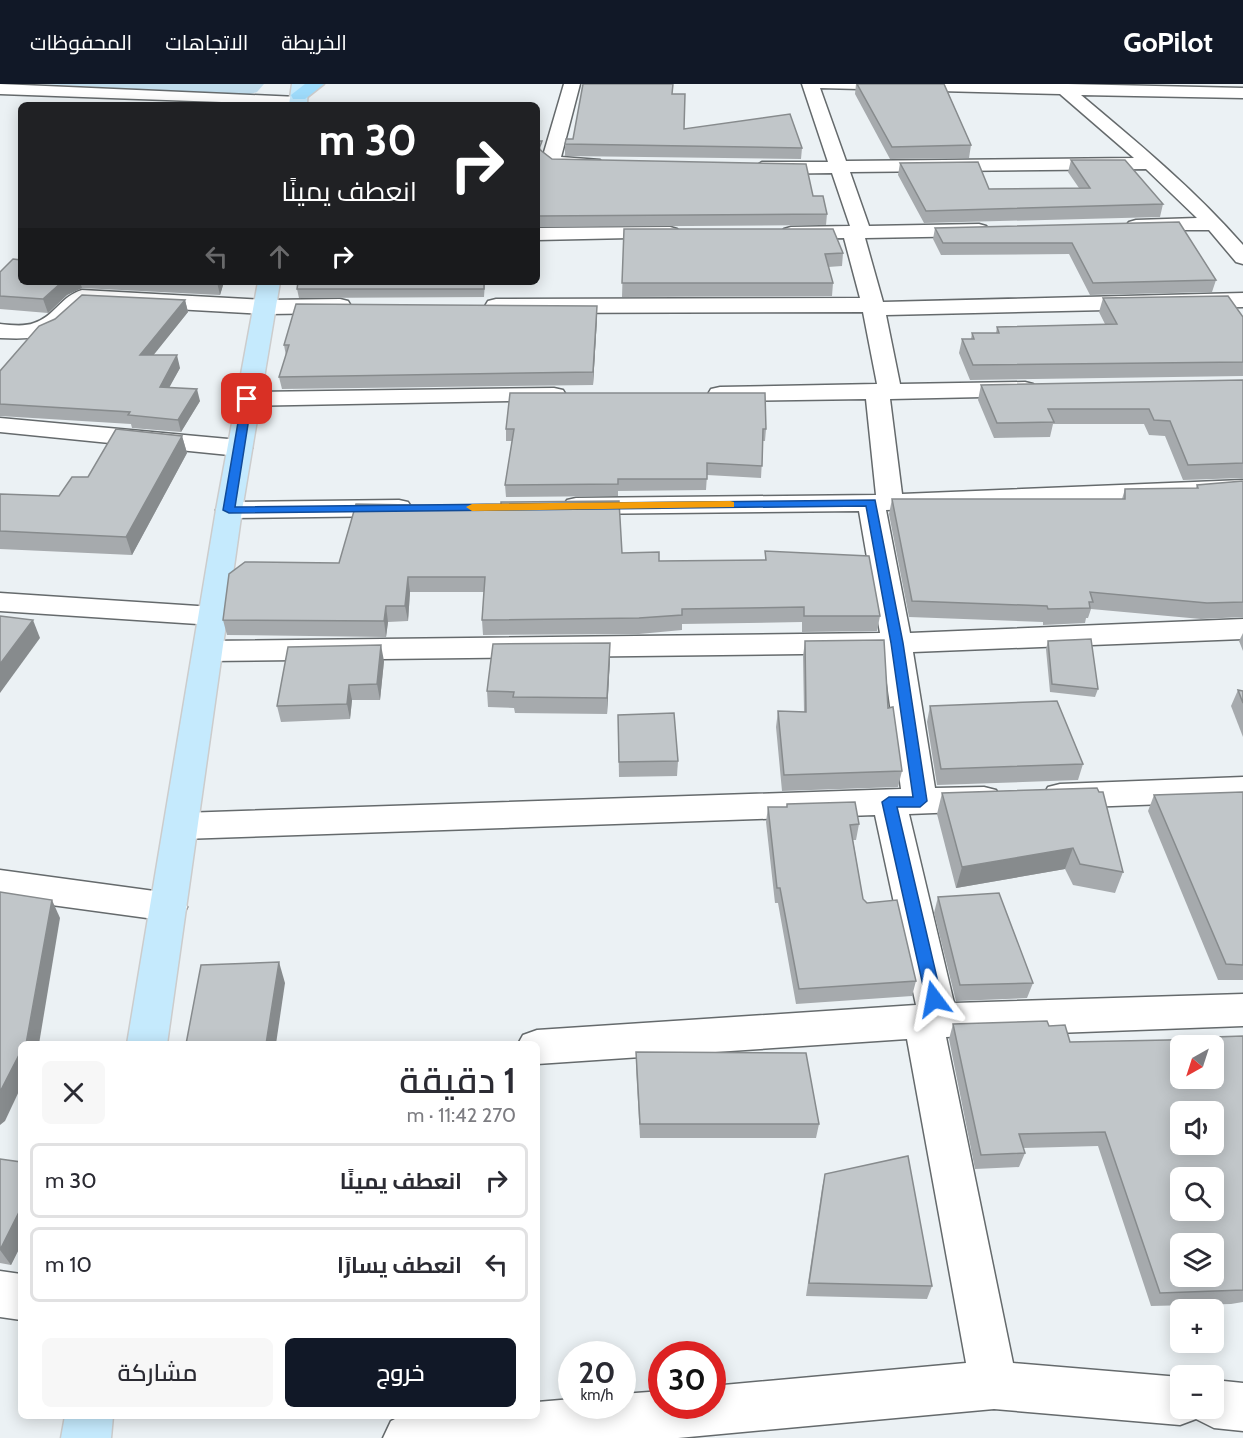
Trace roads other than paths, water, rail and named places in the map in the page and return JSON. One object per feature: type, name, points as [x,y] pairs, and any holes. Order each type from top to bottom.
[{"type":"highway","points":[[299,97],[316,84]]},
{"type":"main road","points":[[147,1041],[239,448],[268,294]]},
{"type":"main road","points":[[86,1438],[89,1419]]},
{"type":"street","points":[[572,84],[551,159],[559,163],[614,165]]},
{"type":"street","points":[[810,84],[857,233],[873,307],[883,392],[880,502],[897,643],[905,802],[931,1021],[994,1385]]},
{"type":"street","points":[[822,84],[1060,86],[1243,93]]},
{"type":"street","points":[[1060,86],[1151,163],[1214,224],[1243,258]]},
{"type":"street","points":[[0,89],[299,97]]},
{"type":"street","points":[[740,168],[1151,163]]},
{"type":"street","points":[[1120,226],[1214,224]]},
{"type":"street","points":[[771,233],[1003,229]]},
{"type":"street","points":[[540,234],[689,233]]},
{"type":"street","points":[[0,331],[28,332],[47,328],[75,300],[82,297],[268,294],[362,306]]},
{"type":"street","points":[[480,306],[873,307],[1243,300]]},
{"type":"street","points":[[698,394],[1043,389]]},
{"type":"street","points":[[247,399],[580,395]]},
{"type":"street","points":[[0,425],[239,448]]},
{"type":"street","points":[[550,506],[880,502],[1243,488]]},
{"type":"street","points":[[229,510],[419,508]]},
{"type":"street","points":[[0,602],[213,616]]},
{"type":"street","points":[[208,651],[897,643],[1243,630]]},
{"type":"street","points":[[182,826],[1243,789]]},
{"type":"street","points":[[0,884],[169,907]]},
{"type":"street","points":[[540,1047],[931,1021],[1243,1011]]},
{"type":"street","points":[[0,1294],[18,1297]]},
{"type":"street","points":[[408,1438],[492,1434],[994,1385],[1170,1400]]},
{"type":"street","points":[[1224,1405],[1243,1407]]}]
